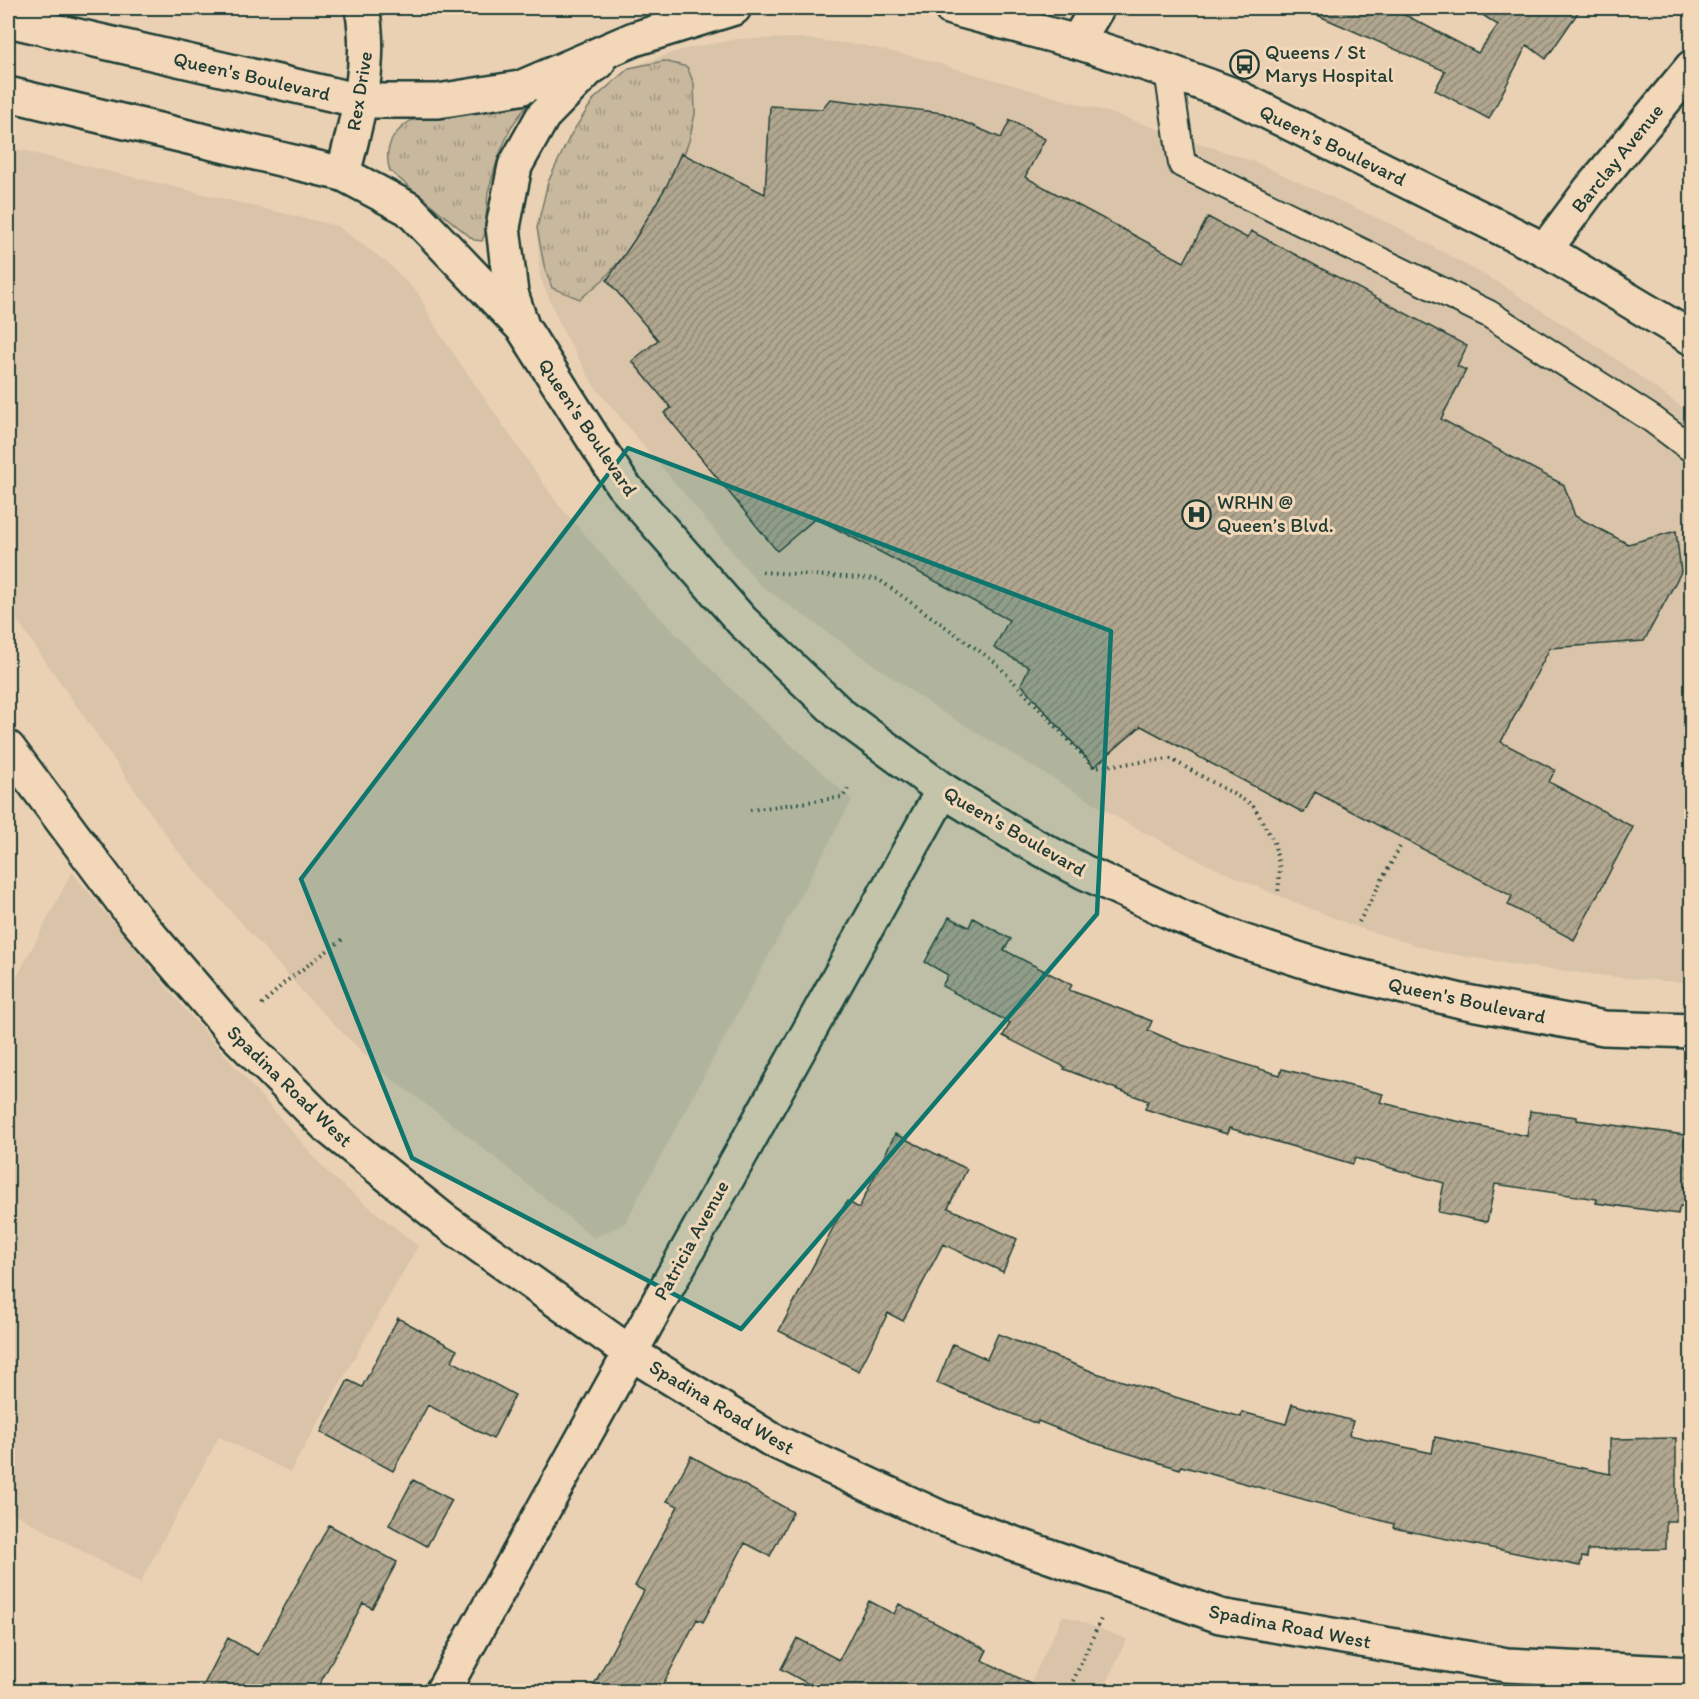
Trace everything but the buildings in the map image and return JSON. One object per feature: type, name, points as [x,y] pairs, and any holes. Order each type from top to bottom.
[{"type":"street","name":"Rex Drive","points":[[343,174],[361,101],[367,32],[362,8]]},
{"type":"street","name":"Queen's Boulevard","points":[[8,20],[361,101],[438,101],[520,88],[634,39],[734,8]]},
{"type":"street","name":"Queen's Boulevard","points":[[951,8],[1077,42],[1231,94],[1545,250],[1692,338]]},
{"type":"street","points":[[1077,42],[1097,8]]},
{"type":"street","name":"Queen's Boulevard","points":[[523,328],[511,293],[503,227],[515,166],[543,116],[589,69],[634,39]]},
{"type":"street","name":"Barclay Avenue","points":[[1545,250],[1589,190],[1692,67]]},
{"type":"street","name":"Queen's Boulevard","points":[[8,94],[343,174],[409,209],[523,328],[622,484],[742,621],[841,715],[943,790],[1017,837],[1084,872],[1179,916],[1242,941],[1326,968],[1461,1001],[1604,1028],[1692,1031]]},
{"type":"street","name":"Spadina Road West","points":[[8,748],[135,918],[234,1033],[328,1128],[445,1221],[629,1352],[772,1440],[941,1518],[1220,1616],[1507,1665],[1692,1674]]},
{"type":"street","name":"Patricia Avenue","points":[[442,1692],[943,790]]},
{"type":"lane","points":[[1168,71],[1182,164],[1490,314],[1652,419],[1692,449]]},
{"type":"path","points":[[762,572],[878,579],[994,662],[1094,767],[1171,759],[1253,805],[1274,842],[1280,869],[1278,894]]},
{"type":"path","points":[[750,810],[843,796],[849,787]]},
{"type":"path","points":[[1359,922],[1401,845]]},
{"type":"path","points":[[234,1033],[284,983],[343,939]]},
{"type":"path","points":[[1068,1692],[1118,1580]]},
{"type":"highlighted area","points":[[628,448],[1111,631],[1097,914],[741,1329],[412,1158],[301,879]]},
{"type":"shaded area","name":"WRHN @ Queen’s Blvd.","points":[[798,38],[862,45],[916,57],[1114,114],[1255,162],[1399,228],[1499,283],[1609,354],[1691,414],[1691,983],[1614,977],[1515,965],[1439,952],[1359,928],[1272,893],[1210,866],[1130,825],[936,708],[760,585],[594,386],[562,329],[540,277],[537,228],[548,182],[570,135],[594,99],[629,68],[680,50],[737,39]]},
{"type":"shaded area","points":[[8,147],[337,226],[388,263],[418,293],[438,331],[557,503],[645,603],[747,705],[852,800],[625,1223],[594,1238],[459,1129],[381,1071],[309,999],[175,848],[8,607]]},
{"type":"shaded area","points":[[72,872],[183,1007],[331,1176],[418,1246],[290,1472],[219,1437],[140,1583],[8,1510],[8,994]]},
{"type":"shaded area","points":[[1063,1615],[1127,1639],[1102,1691],[1026,1692]]},
{"type":"green space","points":[[664,61],[687,67],[694,84],[695,114],[689,141],[672,187],[636,241],[604,279],[580,299],[552,288],[544,265],[537,228],[548,182],[570,136],[594,99],[629,68]]},
{"type":"green space","points":[[524,92],[530,101],[511,127],[498,158],[488,192],[485,233],[482,241],[474,240],[390,171],[388,156],[391,142],[398,131],[410,121]]},
{"type":"place","name":"Queens / St Marys Hospital","points":[[1244,64]]},
{"type":"place","name":"WRHN @ Queen’s Blvd.","points":[[1196,514]]}]
